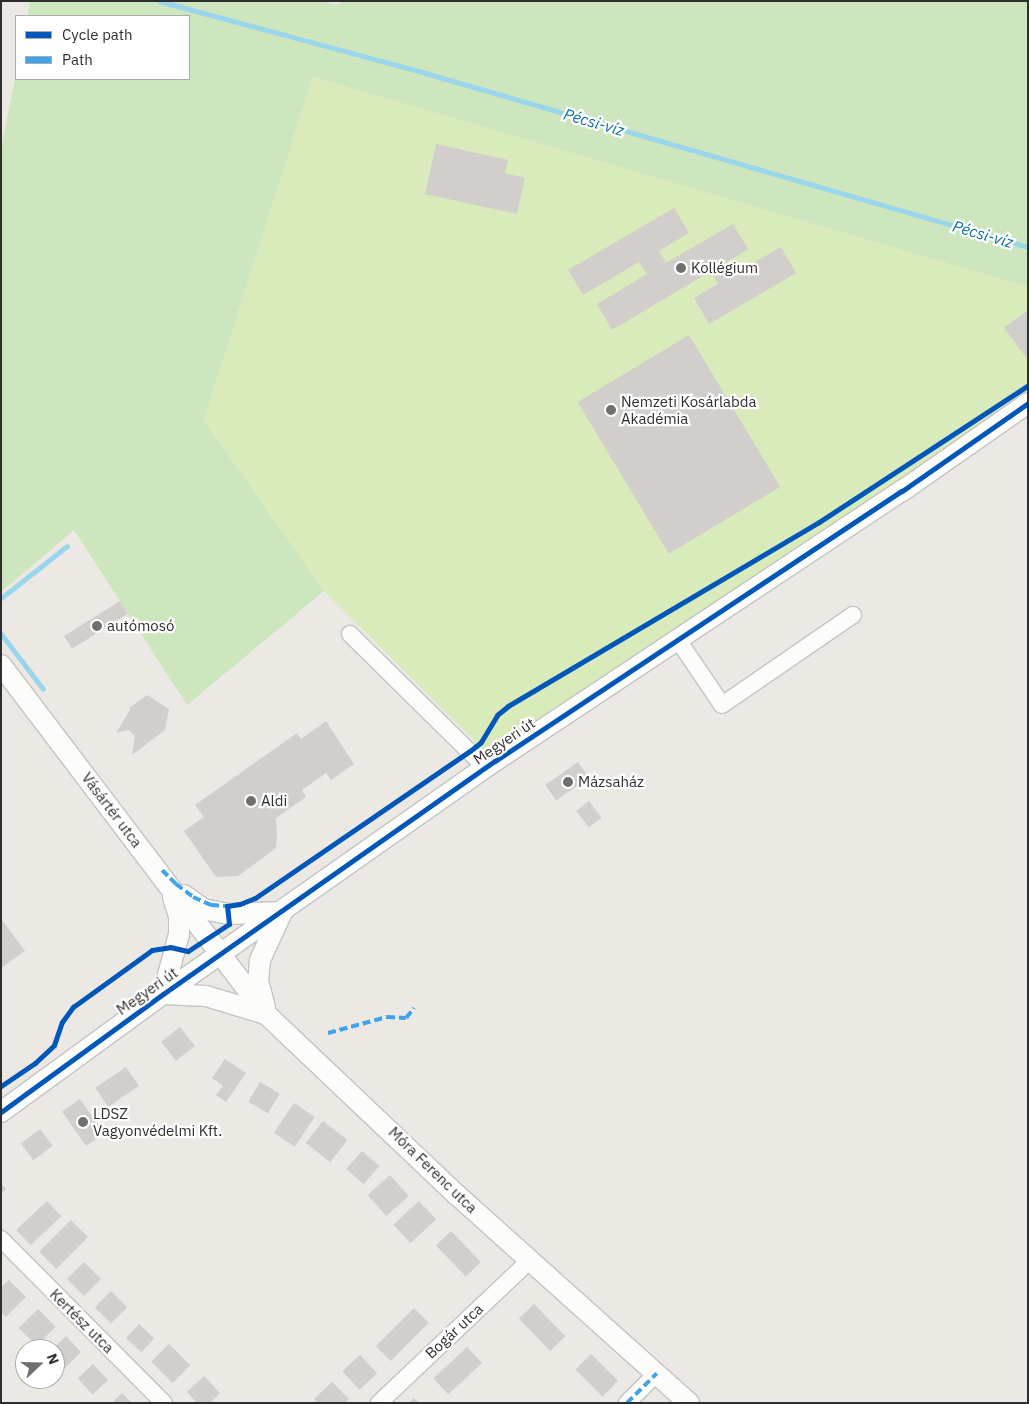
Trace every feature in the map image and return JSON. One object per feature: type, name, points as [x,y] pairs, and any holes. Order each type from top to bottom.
[{"type":"street","name":"Megyeri út","points":[[1,1112],[163,994],[486,768],[902,491],[1028,403]]},
{"type":"street","points":[[678,640],[722,705],[853,615]]},
{"type":"street","points":[[350,634],[486,768]]},
{"type":"street","name":"Vásártér utca","points":[[1,665],[221,955]]},
{"type":"street","points":[[168,884],[203,909],[228,914],[282,912],[260,960],[258,981],[266,1014]]},
{"type":"street","points":[[168,884],[179,916],[179,934],[163,994],[206,996],[266,1014]]},
{"type":"street","name":"Móra Ferenc utca","points":[[221,955],[266,1014],[457,1195],[689,1403]]},
{"type":"street","name":"Kertész utca","points":[[1,1239],[164,1403]]},
{"type":"street","name":"Bogár utca","points":[[379,1403],[530,1260]]},
{"type":"street","points":[[627,1403],[657,1373]]},
{"type":"green space","points":[[30,1],[324,1],[337,5],[343,1],[1028,1],[1028,287],[313,77],[204,420],[324,591],[187,705],[74,530],[1,592],[1,149],[15,78],[15,80],[190,80],[190,15],[28,15]]},
{"type":"green space","name":"Nemzeti Kosárlabda Akadémia","points":[[313,77],[1028,287],[1028,400],[495,761],[324,591],[204,420]]},
{"type":"building","points":[[436,144],[508,160],[505,173],[525,178],[517,214],[425,194]]},
{"type":"building","name":"Kollégium","points":[[674,208],[689,233],[659,251],[666,263],[733,224],[748,249],[719,267],[726,279],[781,247],[796,273],[709,324],[694,298],[718,284],[711,271],[612,330],[597,304],[647,274],[639,262],[583,295],[568,270]]},
{"type":"building","points":[[1028,310],[1028,360],[1004,328]]},
{"type":"building","name":"Nemzeti Kosárlabda Akadémia","points":[[689,335],[780,487],[669,554],[578,402]]},
{"type":"building","name":"autómosó","points":[[120,601],[128,614],[72,649],[64,636]]},
{"type":"building","points":[[147,695],[169,709],[165,730],[132,755],[135,736],[129,730],[116,733],[130,710],[129,708]]},
{"type":"building","name":"Aldi","points":[[326,721],[354,764],[331,780],[326,773],[302,790],[306,797],[276,818],[276,848],[238,876],[216,877],[184,831],[204,817],[195,805],[297,733],[301,739]]},
{"type":"building","name":"Mázsaház","points":[[578,762],[589,778],[556,801],[545,785]]},
{"type":"building","points":[[589,801],[602,818],[589,827],[576,811]]},
{"type":"building","points":[[1,919],[25,951],[1,968]]},
{"type":"building","points":[[180,1027],[195,1046],[176,1061],[161,1042]]},
{"type":"building","points":[[225,1059],[246,1073],[226,1102],[216,1095],[223,1086],[212,1078]]},
{"type":"building","points":[[126,1067],[139,1086],[108,1107],[95,1088]]},
{"type":"building","points":[[260,1082],[280,1094],[268,1114],[248,1102]]},
{"type":"building","name":"LDSZ Vagyonvédelmi Kft.","points":[[80,1099],[104,1133],[86,1146],[62,1112]]},
{"type":"building","points":[[294,1103],[315,1117],[295,1147],[274,1133]]},
{"type":"building","points":[[323,1121],[347,1140],[330,1162],[306,1143]]},
{"type":"building","points":[[40,1129],[53,1146],[33,1160],[21,1143]]},
{"type":"building","points":[[362,1151],[379,1166],[364,1184],[346,1169]]},
{"type":"building","points":[[390,1175],[409,1196],[386,1216],[368,1195]]},
{"type":"building","points":[[1,1184],[6,1189],[1,1194]]},
{"type":"building","points":[[47,1201],[61,1216],[31,1245],[16,1230]]},
{"type":"building","points":[[419,1201],[436,1219],[410,1243],[393,1225]]},
{"type":"building","points":[[71,1220],[88,1237],[56,1269],[39,1252]]},
{"type":"building","points":[[451,1231],[481,1262],[466,1277],[436,1246]]},
{"type":"building","points":[[84,1262],[101,1279],[84,1296],[67,1279]]},
{"type":"building","points":[[9,1280],[26,1297],[6,1317],[1,1312],[1,1287]]},
{"type":"building","points":[[111,1291],[127,1307],[111,1324],[95,1307]]},
{"type":"building","points":[[534,1304],[565,1336],[550,1351],[519,1319]]},
{"type":"building","points":[[414,1308],[429,1323],[391,1361],[376,1346]]},
{"type":"building","points":[[38,1309],[56,1327],[43,1339],[30,1339],[19,1328]]},
{"type":"building","points":[[139,1324],[154,1338],[141,1352],[126,1338]]},
{"type":"building","points":[[66,1336],[81,1352],[65,1368],[65,1339],[63,1339]]},
{"type":"building","points":[[169,1344],[190,1365],[173,1383],[151,1362]]},
{"type":"building","points":[[467,1347],[482,1363],[448,1394],[433,1378]]},
{"type":"building","points":[[591,1354],[618,1381],[602,1396],[575,1370]]},
{"type":"building","points":[[360,1355],[377,1373],[359,1390],[342,1371]]},
{"type":"building","points":[[93,1364],[108,1380],[93,1394],[78,1378]]},
{"type":"building","points":[[204,1376],[220,1393],[210,1403],[197,1403],[187,1392]]},
{"type":"building","points":[[332,1382],[349,1399],[345,1403],[318,1403],[314,1399]]},
{"type":"building","points":[[122,1393],[132,1403],[112,1403]]},
{"type":"building","points":[[414,1398],[419,1403],[409,1403]]},
{"type":"waterway","name":"Pécsi-víz","points":[[159,1],[425,73],[1028,247]]},
{"type":"waterway","points":[[1,598],[67,546]]},
{"type":"waterway","points":[[1,634],[43,689]]},
{"type":"marked path","points":[[162,870],[193,897],[211,905],[227,906]]},
{"type":"marked path","points":[[328,1033],[387,1017],[406,1018],[414,1008]]},
{"type":"marked path","points":[[627,1403],[657,1373]]},
{"type":"cycle path","points":[[1,1086],[35,1063],[54,1045],[62,1022],[73,1007],[152,950],[170,947],[188,951],[229,924],[227,906],[240,904],[255,898],[470,751],[481,742],[497,715],[508,706],[819,522],[1028,385]]},
{"type":"cycle path","points":[[1,1112],[163,994],[495,761],[902,491],[1028,403]]},
{"type":"place","name":"Kollégium","points":[[681,268]]},
{"type":"place","name":"Nemzeti Kosárlabda Akadémia","points":[[611,410]]},
{"type":"place","name":"autómosó","points":[[97,626]]},
{"type":"place","name":"Mázsaház","points":[[568,782]]},
{"type":"place","name":"Aldi","points":[[251,801]]},
{"type":"place","name":"LDSZ Vagyonvédelmi Kft.","points":[[83,1122]]}]
